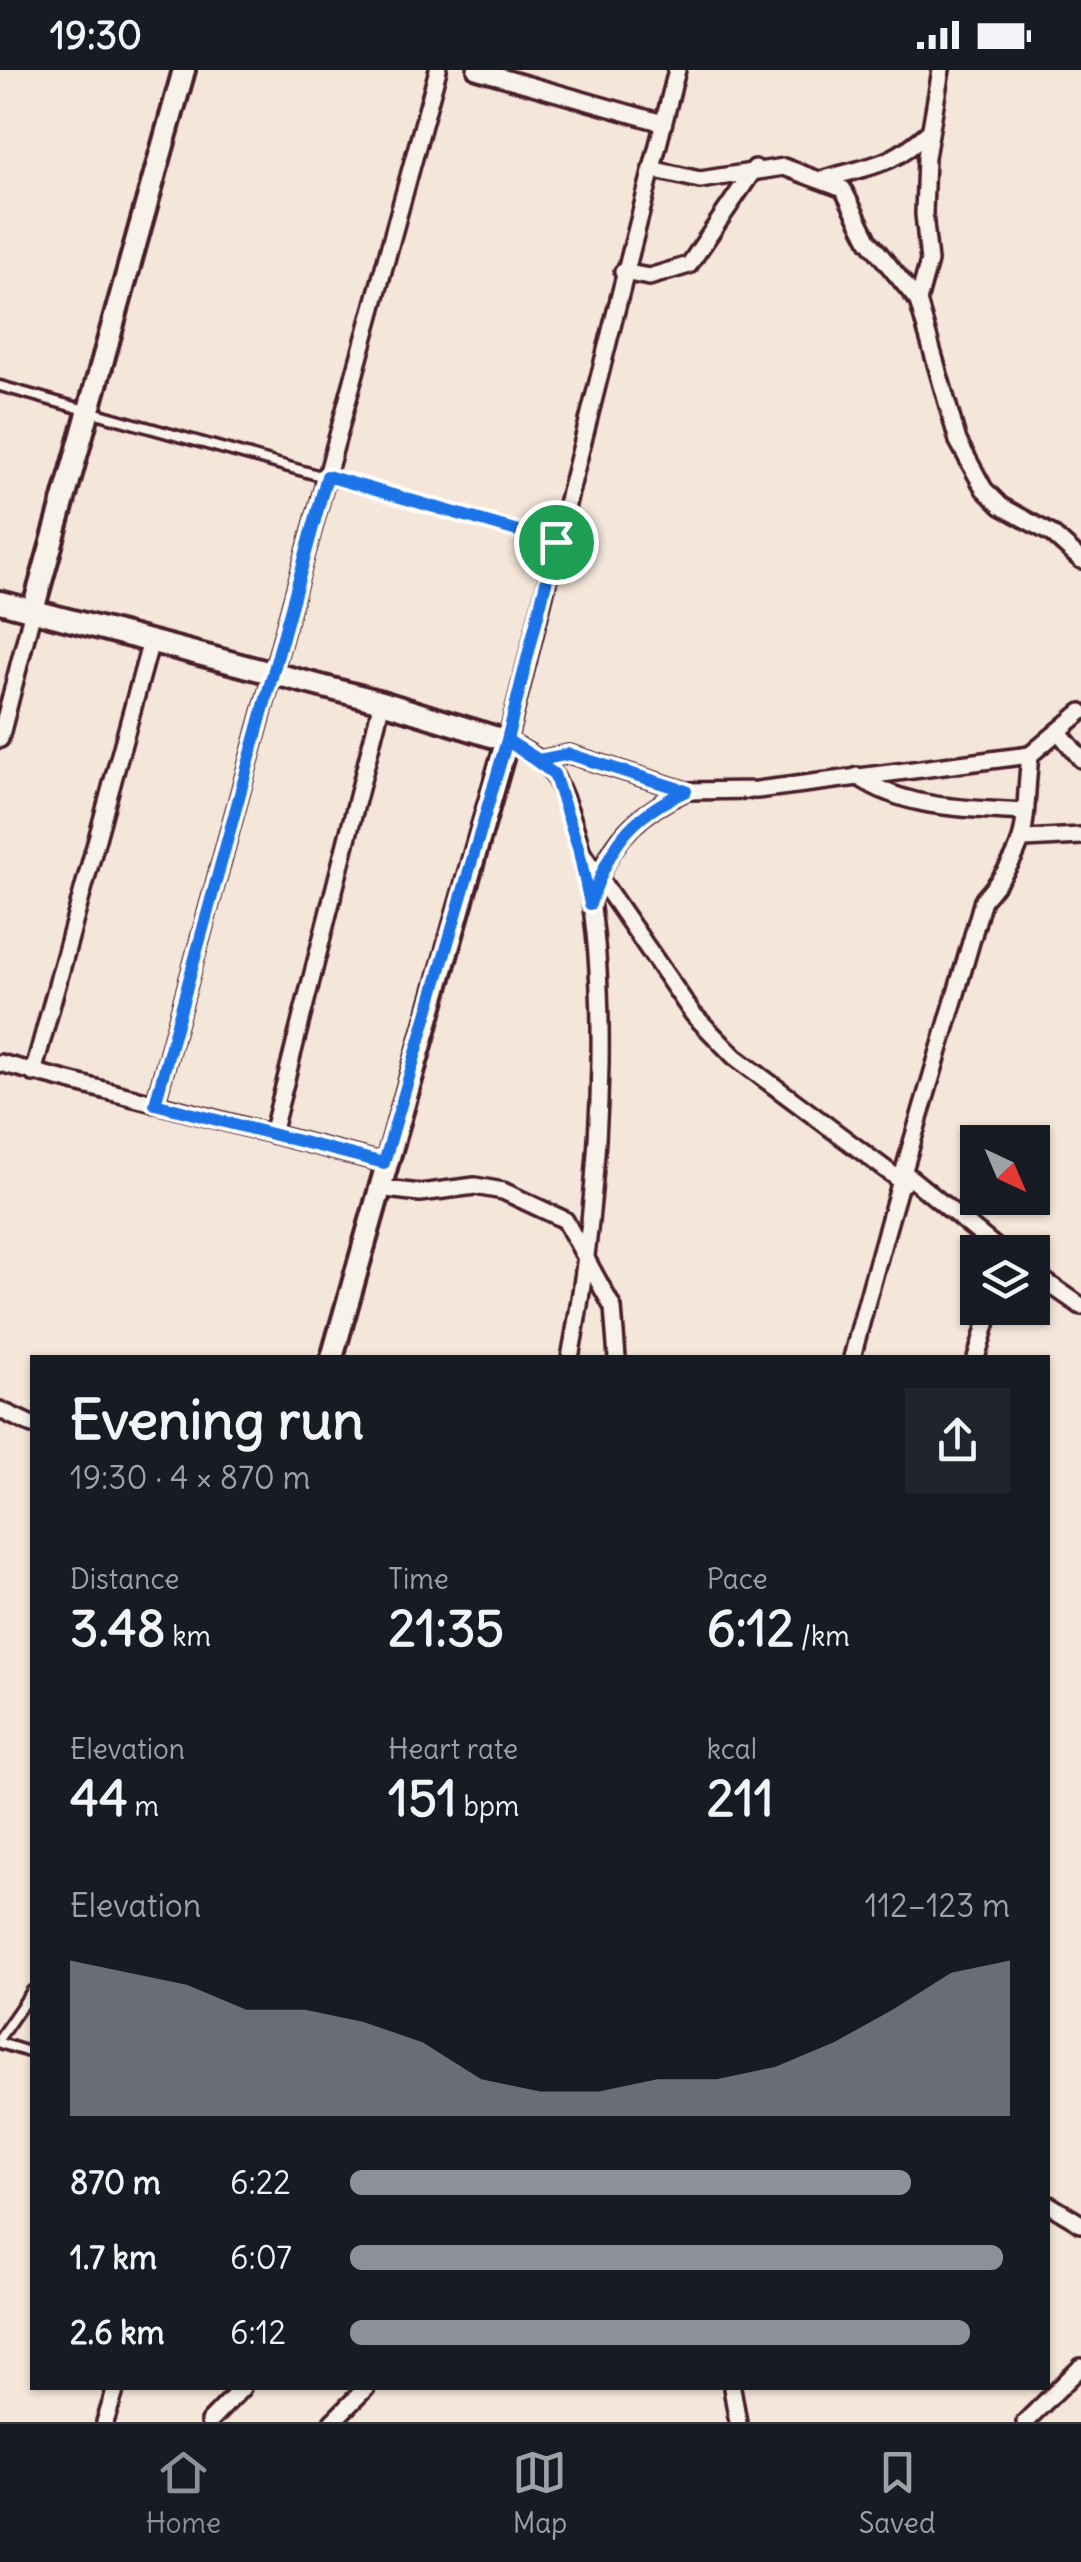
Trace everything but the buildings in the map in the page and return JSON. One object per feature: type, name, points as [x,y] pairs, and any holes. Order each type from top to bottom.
[{"type":"street","points":[[0,738],[184,70]]},
{"type":"street","points":[[155,1104],[438,70]]},
{"type":"street","points":[[476,70],[663,123]]},
{"type":"street","points":[[333,1355],[384,1163],[507,740],[623,272],[678,70]]},
{"type":"street","points":[[918,302],[929,261],[924,214],[930,131],[941,70]]},
{"type":"street","points":[[822,180],[875,168],[907,152],[930,131]]},
{"type":"street","points":[[651,170],[700,180],[755,168],[784,167],[843,188],[878,254],[918,302],[941,372],[949,414],[984,489],[1000,506],[1052,534],[1081,560]]},
{"type":"street","points":[[623,272],[650,278],[689,265],[755,168]]},
{"type":"street","points":[[0,602],[382,702],[507,740],[554,774],[578,847],[595,940],[599,1157],[570,1355]]},
{"type":"street","points":[[34,1073],[151,641]]},
{"type":"street","points":[[272,1134],[382,702]]},
{"type":"street","points":[[539,760],[569,754],[686,791],[756,790],[1030,756],[1081,712]]},
{"type":"street","points":[[1059,732],[1081,759]]},
{"type":"street","points":[[853,1355],[984,900],[1012,867],[1025,839],[1030,756]]},
{"type":"street","points":[[857,776],[883,794],[928,805],[1024,812]]},
{"type":"street","points":[[590,904],[599,878],[624,833],[648,808],[686,791]]},
{"type":"street","points":[[1025,839],[1081,836]]},
{"type":"street","points":[[578,847],[694,1014],[735,1057],[980,1235]]},
{"type":"street","points":[[0,1064],[384,1163]]},
{"type":"street","points":[[378,1188],[420,1194],[475,1186],[503,1191],[565,1220],[613,1308],[616,1355]]},
{"type":"street","points":[[1050,1284],[1081,1306]]},
{"type":"street","points":[[977,1355],[986,1325]]},
{"type":"street","points":[[0,1410],[30,1424]]},
{"type":"street","points":[[1050,2205],[1081,2224]]},
{"type":"street","points":[[1025,2422],[1081,2367]]},
{"type":"street","points":[[105,2422],[115,2390]]},
{"type":"street","points":[[208,2422],[240,2390]]},
{"type":"street","points":[[332,2422],[364,2390]]},
{"type":"street","points":[[732,2390],[738,2422]]},
{"type":"lane","points":[[0,386],[556,542]]},
{"type":"lane","points":[[30,1995],[0,2040],[30,2052]]},
{"type":"route","points":[[556,542],[327,476],[155,1104],[384,1163],[507,740],[554,774],[578,847],[590,904],[606,858],[624,833],[648,808],[686,791],[569,754],[539,760],[507,740],[556,542]]}]
